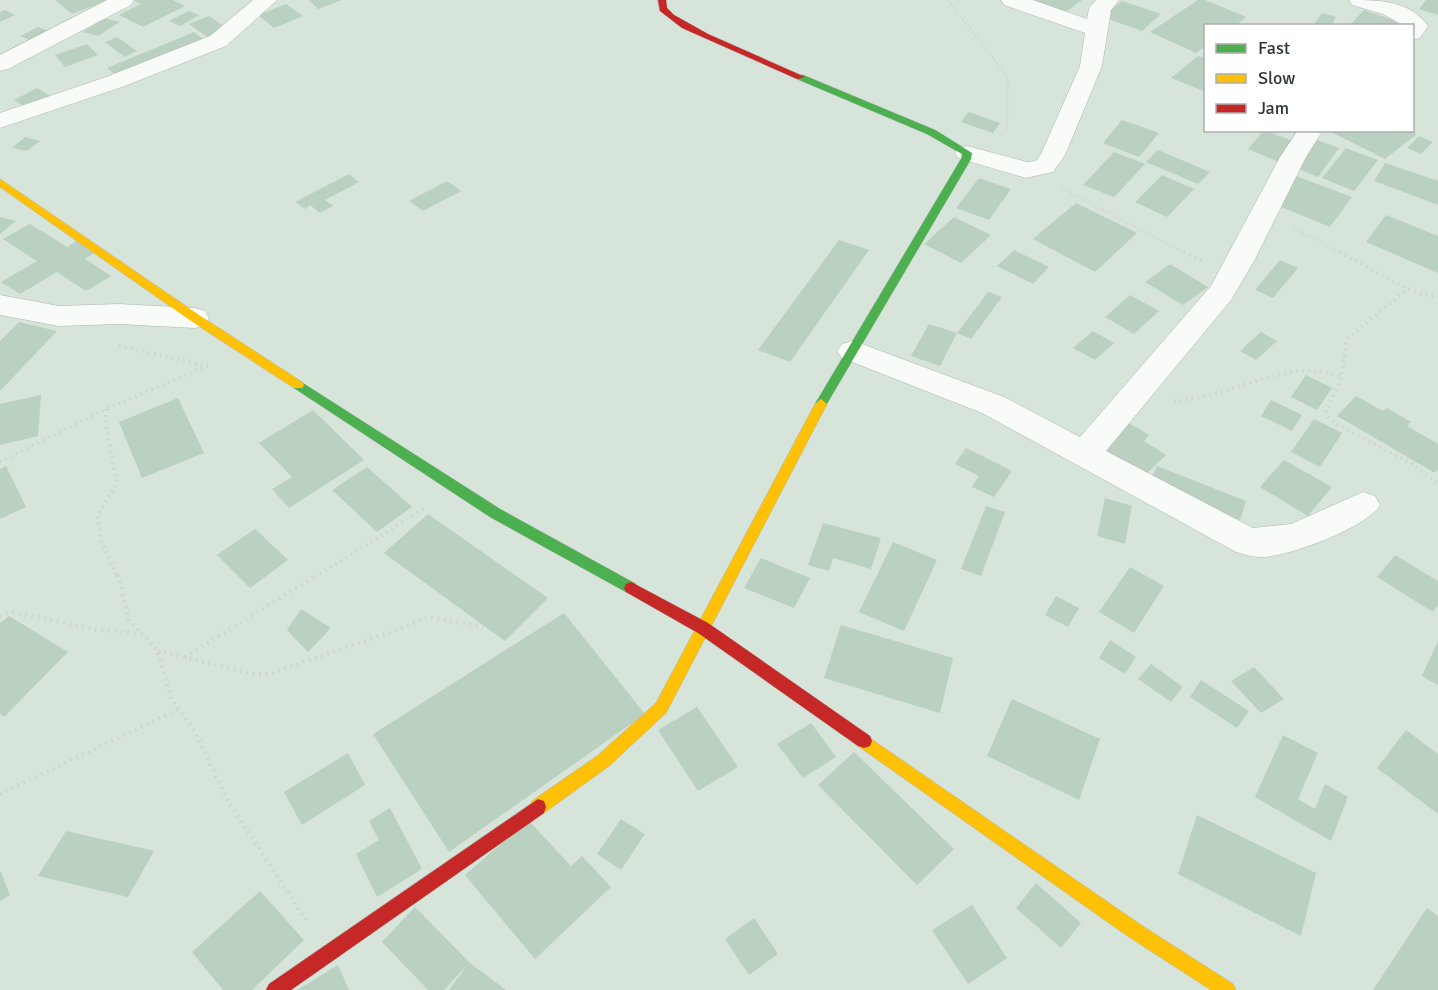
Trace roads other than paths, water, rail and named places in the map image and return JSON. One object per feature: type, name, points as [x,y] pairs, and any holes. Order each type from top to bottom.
[{"type":"street","points":[[0,64],[123,0]]},
{"type":"street","points":[[0,121],[114,82],[218,41],[266,0]]},
{"type":"street","points":[[662,0],[663,9],[674,20],[710,38],[931,132],[972,155],[1026,170],[1044,167],[1053,155],[1091,66],[1100,8],[1108,0]]},
{"type":"street","points":[[1012,0],[1096,29]]},
{"type":"street","points":[[1360,0],[1396,5],[1417,26],[1414,31]]},
{"type":"street","points":[[1085,453],[1221,293],[1240,261],[1293,157],[1310,132]]},
{"type":"street","points":[[274,990],[603,761],[661,708],[821,404],[966,159],[972,155]]},
{"type":"street","points":[[0,182],[195,318],[495,513],[703,628],[1132,929],[1227,990]]},
{"type":"street","points":[[0,305],[58,316],[119,314],[195,318]]},
{"type":"street","points":[[852,351],[993,405],[1248,542],[1266,544],[1292,539],[1363,505]]}]
